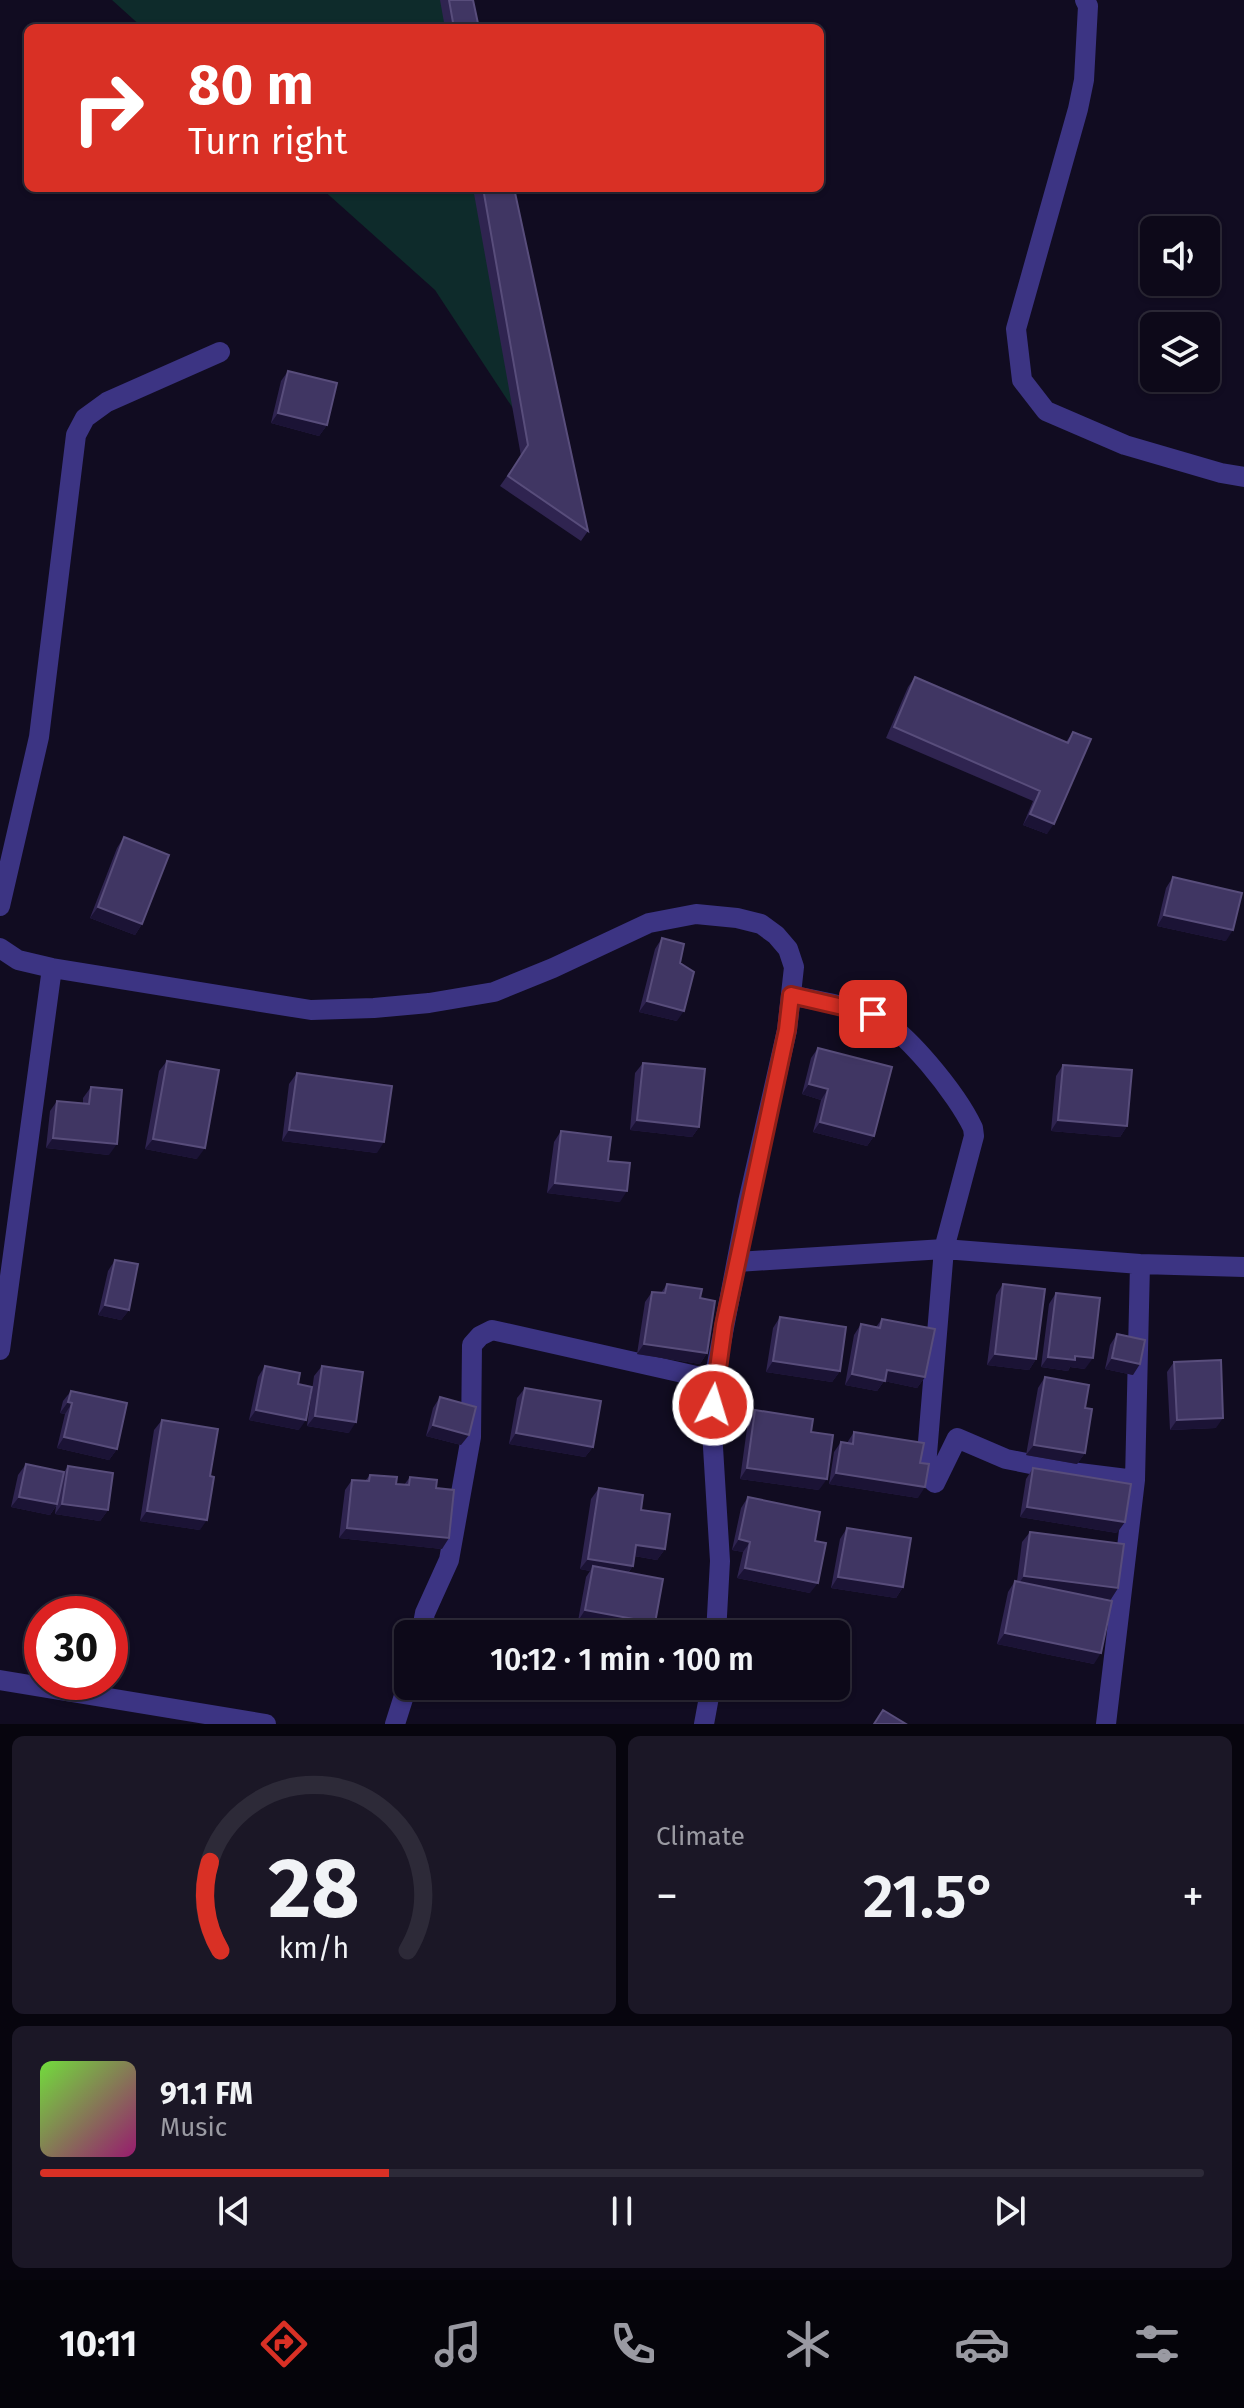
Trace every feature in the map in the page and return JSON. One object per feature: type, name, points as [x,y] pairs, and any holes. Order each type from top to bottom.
[{"type":"street","points":[[1085,0],[1088,6],[1084,80],[1016,329],[1022,380],[1046,411],[1112,440],[1244,477]]},
{"type":"street","points":[[0,906],[39,737],[76,435],[85,418],[107,402],[220,352]]},
{"type":"street","points":[[0,948],[18,960],[52,968],[311,1010],[429,1003],[494,992],[649,923],[696,914],[761,924],[776,935],[788,949],[794,967],[787,1030],[714,1380],[712,1431],[720,1561],[717,1620]]},
{"type":"street","points":[[0,1350],[52,968]]},
{"type":"street","points":[[791,995],[873,1014],[897,1031],[948,1086],[968,1116],[974,1136],[944,1249],[926,1466],[929,1477],[935,1483],[957,1438],[1006,1459],[1135,1480]]},
{"type":"street","points":[[737,1262],[944,1249],[1140,1264],[1244,1267]]},
{"type":"street","points":[[1106,1724],[1135,1480],[1140,1264]]},
{"type":"street","points":[[424,1620],[449,1560],[471,1437],[472,1345],[480,1336],[492,1330],[714,1380]]},
{"type":"street","points":[[0,1680],[266,1724]]},
{"type":"street","points":[[395,1724],[403,1700]]},
{"type":"street","points":[[704,1724],[708,1700]]},
{"type":"green space","points":[[112,0],[453,0],[457,24],[139,24]]},
{"type":"green space","points":[[325,192],[491,192],[543,454],[435,290]]},
{"type":"building","points":[[449,0],[473,0],[478,24],[453,24]]},
{"type":"building","points":[[484,192],[515,192],[588,531],[508,476],[528,445]]},
{"type":"building","points":[[288,371],[337,383],[327,425],[278,413]]},
{"type":"building","points":[[915,677],[1068,743],[1073,732],[1091,739],[1054,824],[1030,814],[1040,791],[894,727]]},
{"type":"building","points":[[124,837],[169,855],[142,924],[98,907]]},
{"type":"building","points":[[1173,877],[1242,893],[1233,930],[1164,915]]},
{"type":"building","points":[[662,938],[684,944],[680,963],[694,972],[684,1011],[647,1001]]},
{"type":"building","points":[[818,1048],[892,1067],[874,1136],[820,1122],[828,1089],[809,1084]]},
{"type":"building","points":[[167,1061],[219,1070],[205,1148],[153,1139]]},
{"type":"building","points":[[643,1063],[705,1069],[699,1127],[637,1120]]},
{"type":"building","points":[[1063,1065],[1132,1070],[1127,1126],[1058,1120]]},
{"type":"building","points":[[297,1073],[392,1086],[384,1142],[289,1130]]},
{"type":"building","points":[[91,1087],[122,1090],[117,1144],[53,1138],[57,1101],[89,1104]]},
{"type":"building","points":[[561,1131],[611,1137],[608,1161],[630,1163],[627,1191],[555,1183]]},
{"type":"building","points":[[115,1260],[138,1264],[129,1310],[105,1305]]},
{"type":"building","points":[[667,1284],[702,1289],[700,1298],[715,1301],[707,1353],[644,1344],[652,1292],[665,1293]]},
{"type":"building","points":[[1003,1284],[1045,1289],[1036,1359],[995,1354]]},
{"type":"building","points":[[1056,1293],[1100,1298],[1093,1358],[1048,1357]]},
{"type":"building","points":[[780,1317],[846,1327],[840,1371],[773,1361]]},
{"type":"building","points":[[882,1319],[935,1329],[925,1377],[887,1370],[885,1381],[852,1374],[861,1324],[880,1328]]},
{"type":"building","points":[[1117,1334],[1145,1340],[1140,1364],[1112,1358]]},
{"type":"building","points":[[1221,1360],[1223,1418],[1177,1420],[1174,1362]]},
{"type":"building","points":[[265,1366],[300,1373],[298,1384],[312,1387],[306,1420],[256,1410]]},
{"type":"building","points":[[322,1366],[363,1372],[356,1422],[315,1416]]},
{"type":"building","points":[[1045,1377],[1089,1385],[1085,1408],[1092,1409],[1085,1453],[1034,1445]]},
{"type":"building","points":[[525,1388],[601,1401],[593,1447],[516,1433]]},
{"type":"building","points":[[71,1391],[127,1403],[117,1449],[64,1437],[72,1403],[68,1402]]},
{"type":"building","points":[[440,1397],[476,1407],[469,1435],[433,1425]]},
{"type":"building","points":[[755,1410],[813,1419],[811,1432],[833,1435],[827,1479],[747,1468]]},
{"type":"building","points":[[162,1420],[218,1429],[207,1520],[147,1511]]},
{"type":"building","points":[[854,1432],[924,1443],[920,1463],[929,1464],[925,1487],[836,1473],[841,1442],[853,1444]]},
{"type":"building","points":[[26,1464],[64,1472],[57,1504],[19,1497]]},
{"type":"building","points":[[68,1466],[113,1473],[108,1510],[62,1504]]},
{"type":"building","points":[[1033,1468],[1131,1484],[1125,1522],[1027,1507]]},
{"type":"building","points":[[370,1475],[397,1477],[396,1484],[409,1485],[410,1477],[437,1480],[436,1488],[454,1490],[449,1538],[347,1528],[352,1480],[369,1481]]},
{"type":"building","points":[[599,1488],[643,1495],[641,1510],[670,1514],[665,1549],[636,1545],[633,1566],[588,1559]]},
{"type":"building","points":[[748,1497],[820,1512],[815,1541],[826,1543],[818,1583],[745,1568],[750,1542],[739,1539]]},
{"type":"building","points":[[847,1528],[911,1538],[903,1587],[838,1577]]},
{"type":"building","points":[[1030,1532],[1124,1544],[1118,1588],[1024,1576]]},
{"type":"building","points":[[593,1566],[663,1579],[656,1620],[585,1610]]},
{"type":"building","points":[[1015,1581],[1112,1601],[1101,1653],[1005,1633]]},
{"type":"building","points":[[883,1710],[906,1724],[874,1724]]},
{"type":"route","points":[[713,1405],[714,1380],[724,1325],[787,1030],[791,995],[873,1014]]}]
